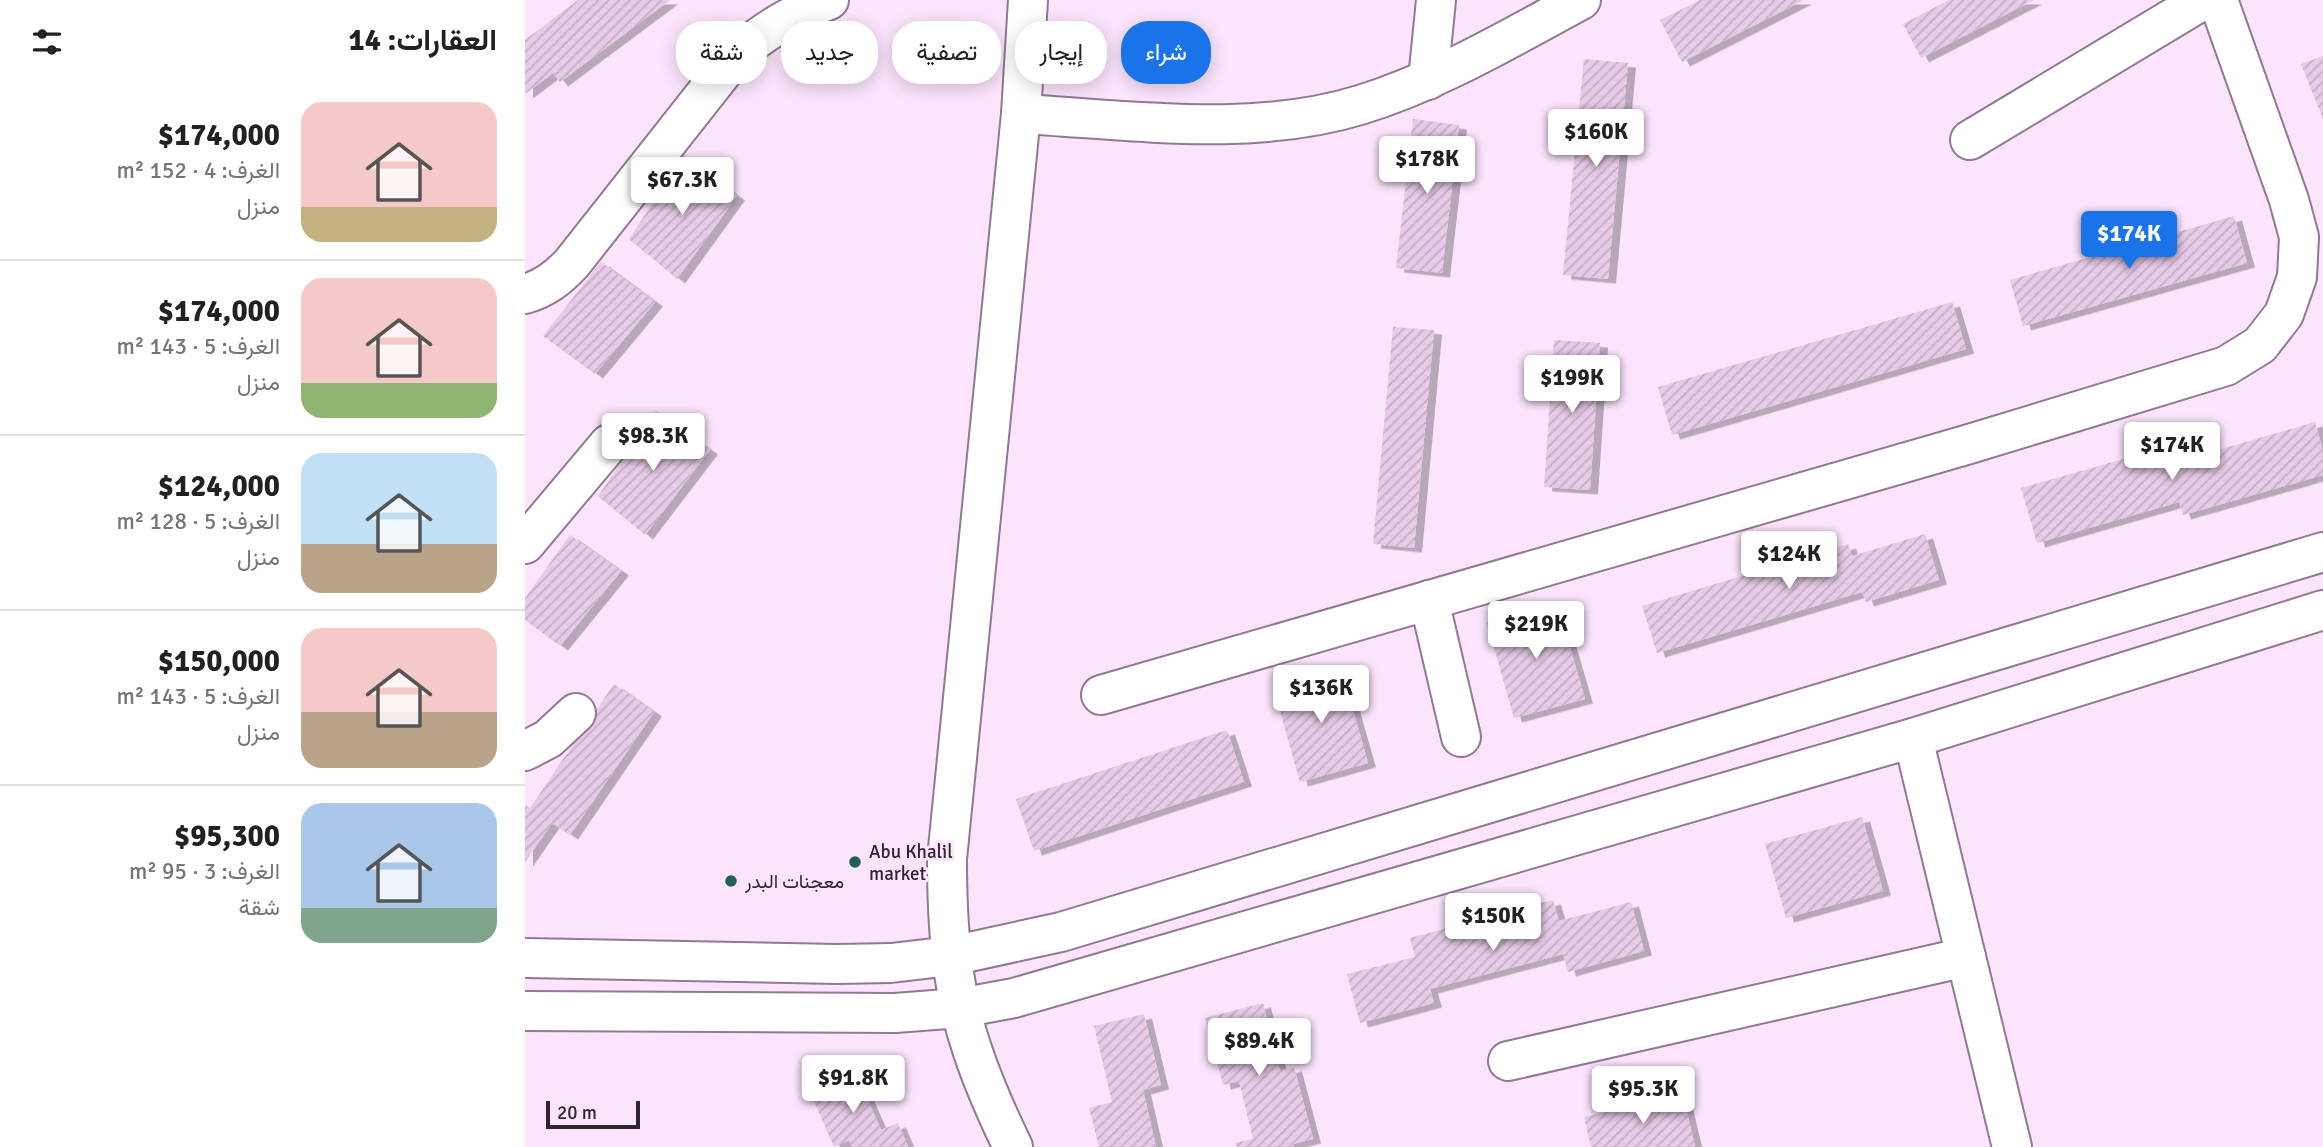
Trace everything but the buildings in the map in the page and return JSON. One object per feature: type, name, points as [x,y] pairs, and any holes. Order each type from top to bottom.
[{"type":"street","points":[[525,294],[545,286],[566,269],[736,55],[766,30],[801,10],[829,0]]},
{"type":"street","points":[[1013,1147],[987,1091],[960,1008],[951,956],[947,883],[951,811],[1021,114],[1028,0]]},
{"type":"street","points":[[1428,80],[1436,0]]},
{"type":"street","points":[[1021,114],[1189,123],[1266,121],[1313,116],[1360,105],[1428,80],[1581,0]]},
{"type":"street","points":[[1970,140],[2203,0]]},
{"type":"street","points":[[1101,695],[1953,449],[2226,366],[2260,345],[2284,314],[2297,276],[2299,237],[2289,200],[2218,0]]},
{"type":"street","points":[[525,544],[609,444]]},
{"type":"street","points":[[525,958],[891,963],[1003,946],[1074,928],[2323,552]]},
{"type":"street","points":[[1429,600],[1461,737]]},
{"type":"street","points":[[525,1011],[895,1013],[960,1008],[1014,998],[1913,738],[2323,610]]},
{"type":"street","points":[[525,751],[548,739],[576,713]]},
{"type":"street","points":[[1913,738],[2012,1147]]},
{"type":"street","points":[[1508,1061],[1966,957]]},
{"type":"place","name":"Abu Khalil market","points":[[855,862]]},
{"type":"place","name":"معجنات البدر","points":[[731,881]]}]
